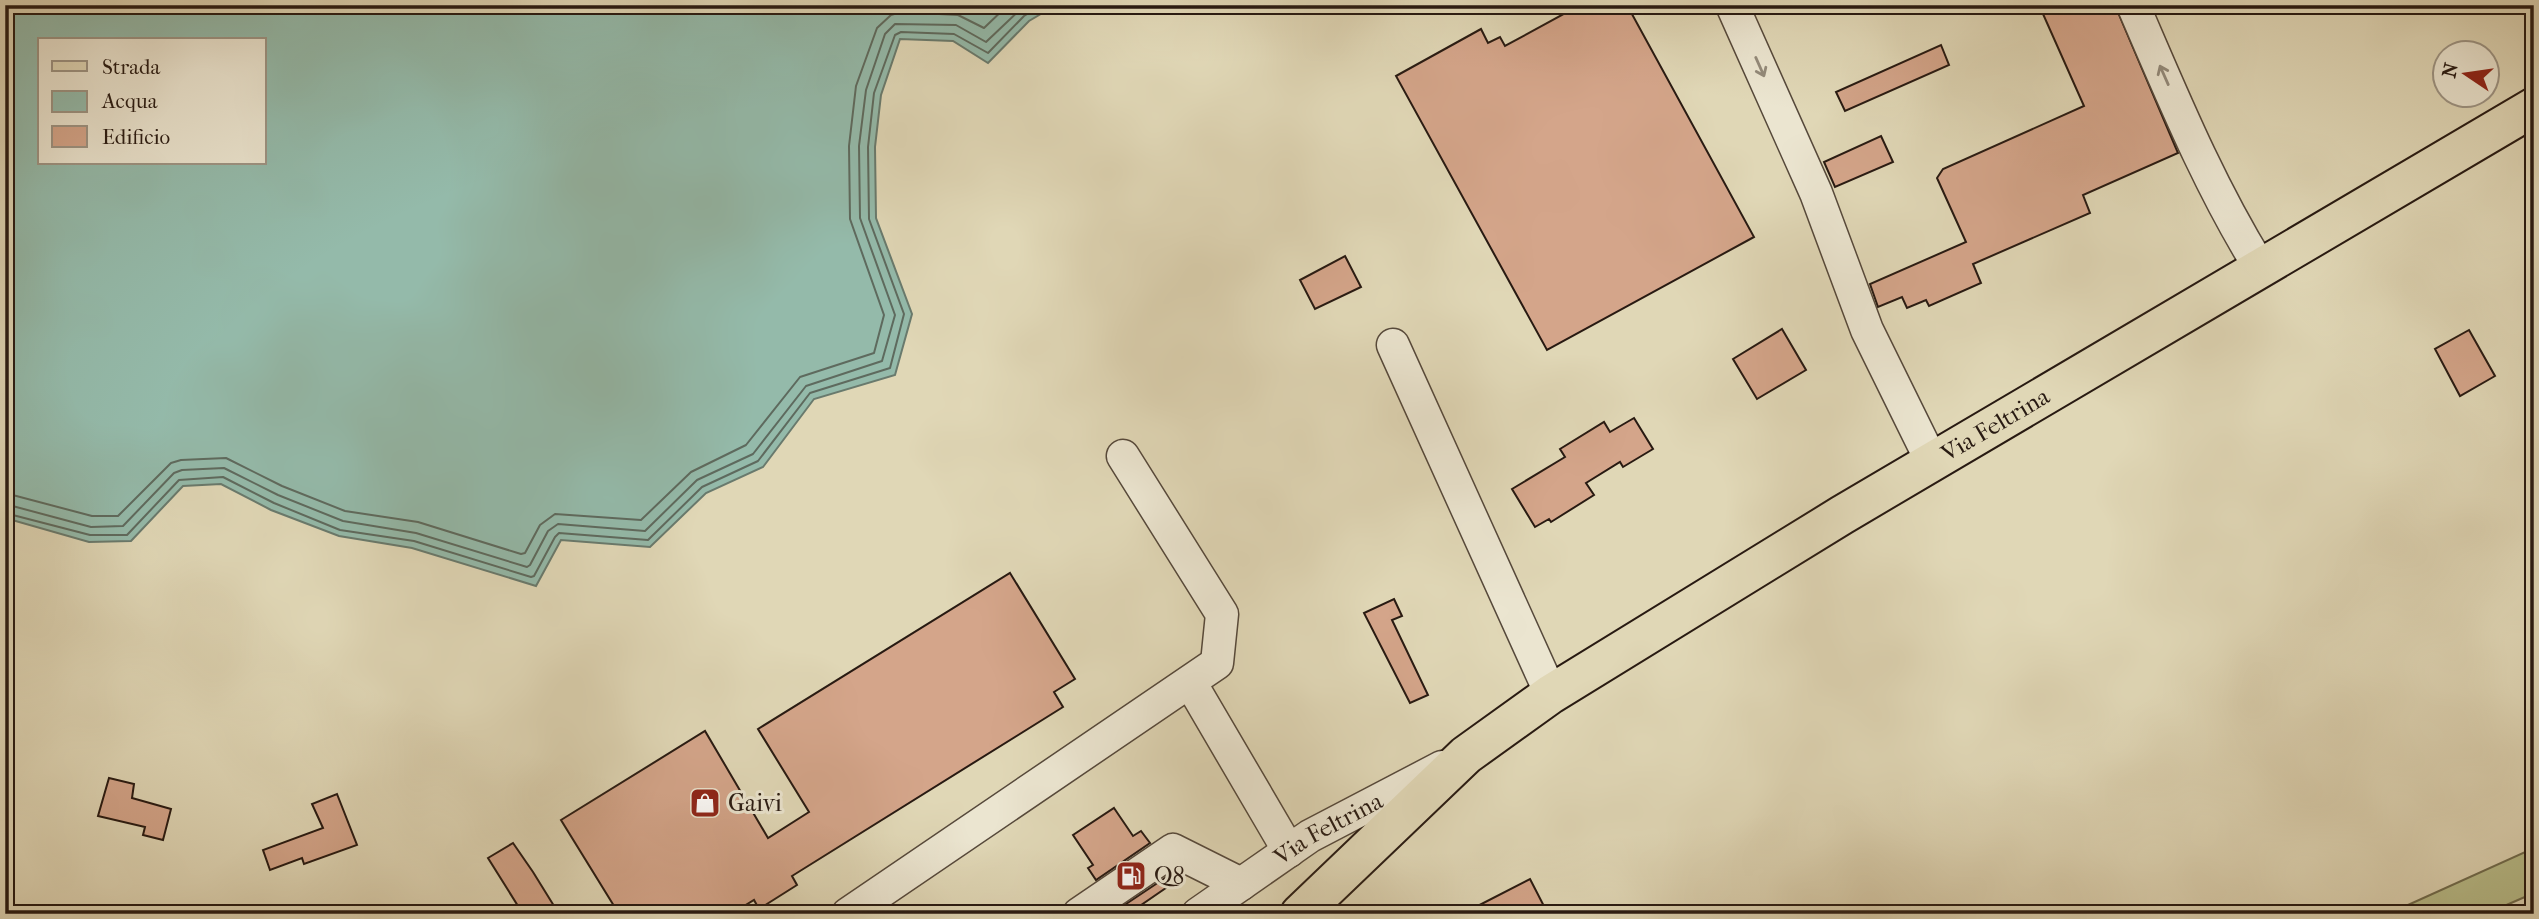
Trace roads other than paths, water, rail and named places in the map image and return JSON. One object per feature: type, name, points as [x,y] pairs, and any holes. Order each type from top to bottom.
[{"type":"main road","name":"Via Feltrina","points":[[1300,914],[1466,755],[1551,694],[1932,462],[2534,107]]},
{"type":"street","points":[[1732,5],[1816,192],[1867,330],[1932,462]]},
{"type":"street","points":[[2133,5],[2191,137],[2260,269]]},
{"type":"street","points":[[1393,345],[1551,694]]},
{"type":"street","points":[[848,914],[1217,663],[1222,614],[1123,456]]},
{"type":"street","points":[[1190,682],[1289,851]]},
{"type":"street","name":"Via Feltrina","points":[[1198,914],[1310,836],[1466,755]]},
{"type":"street","points":[[1079,914],[1173,850],[1241,884]]},
{"type":"water","points":[[5,5],[1056,5],[1029,21],[988,63],[953,41],[900,39],[881,95],[875,147],[876,218],[912,314],[895,375],[814,399],[763,467],[706,493],[650,547],[561,540],[536,586],[412,548],[339,536],[271,510],[221,484],[183,486],[131,541],[89,542],[5,518]]},
{"type":"place","name":"Gaivi","points":[[705,803]]},
{"type":"place","name":"Q8","points":[[1131,876]]}]
